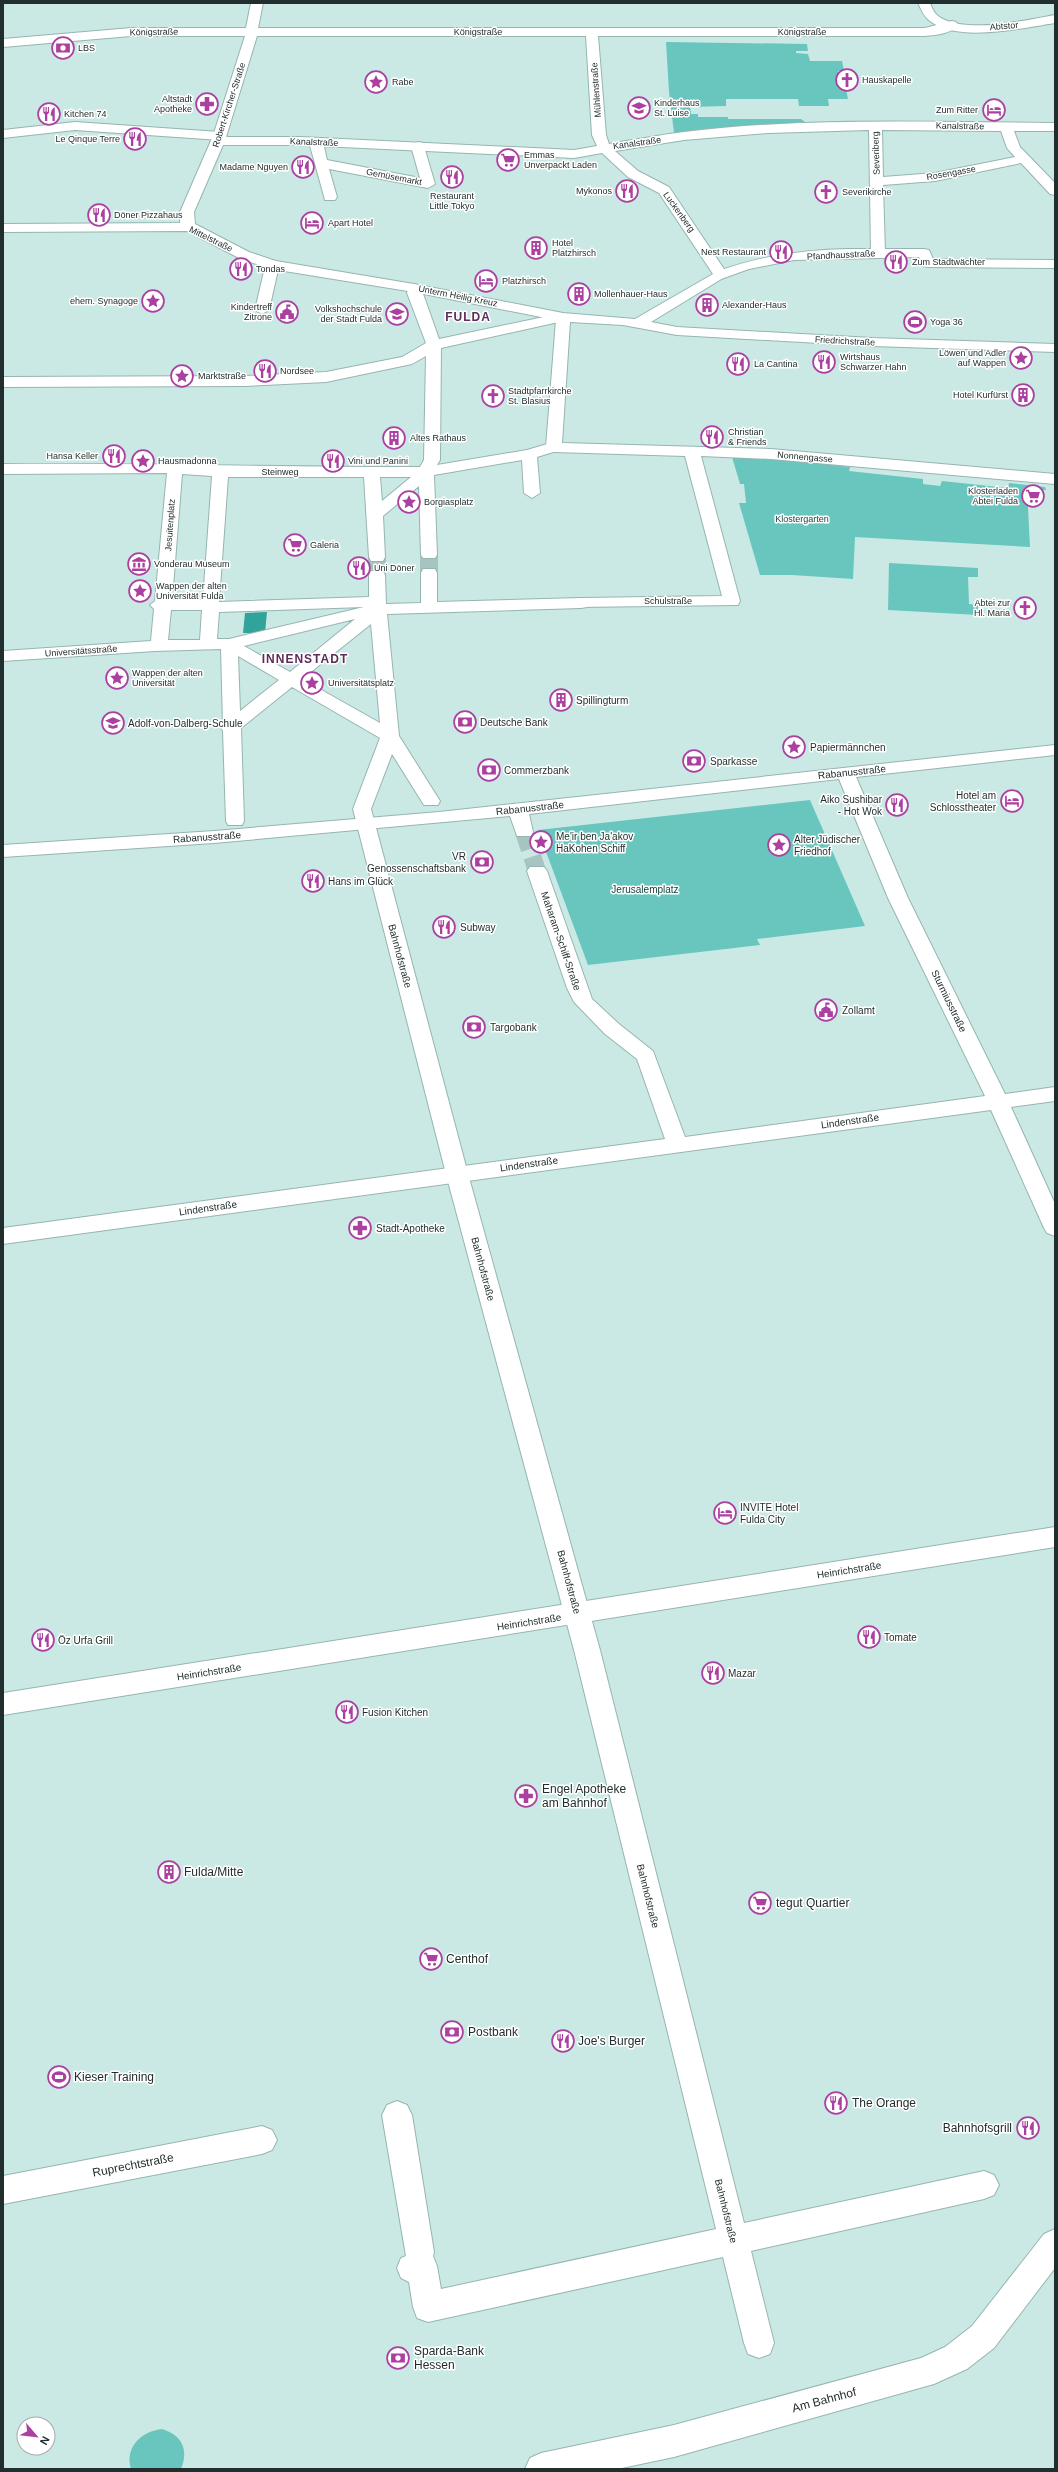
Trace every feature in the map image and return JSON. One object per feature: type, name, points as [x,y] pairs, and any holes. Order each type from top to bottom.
[{"type":"street","name":"Robert-Kircher-Straße","points":[[189,227],[186,221],[187,212],[219,138],[250,40],[257,3]]},
{"type":"street","points":[[924,3],[935,19],[952,25]]},
{"type":"street","name":"Abtstor","points":[[952,25],[993,27],[1055,19]]},
{"type":"street","name":"Königstraße","points":[[3,43],[131,32],[925,32],[944,30],[952,25]]},
{"type":"street","name":"Mühlenstraße","points":[[592,32],[599,135],[604,148]]},
{"type":"street","name":"Kanalstraße","points":[[3,134],[53,127],[75,126],[219,138],[574,154],[604,148],[727,131],[875,126],[1006,128],[1055,127]]},
{"type":"street","name":"Severiberg","points":[[875,126],[878,252]]},
{"type":"street","points":[[1006,128],[1011,142],[1023,159],[1055,191]]},
{"type":"street","points":[[316,142],[330,197]]},
{"type":"street","name":"Gemüsemarkt","points":[[321,163],[428,184],[418,146]]},
{"type":"street","name":"Luckenberg","points":[[604,148],[633,174],[664,190],[721,275]]},
{"type":"street","name":"Rosengasse","points":[[877,181],[936,177],[1023,159]]},
{"type":"street","name":"Mittelstraße","points":[[3,228],[189,227],[244,255],[274,265],[414,288]]},
{"type":"street","name":"Pfandhausstraße","points":[[636,324],[721,275],[757,261],[878,252],[924,253],[928,263],[1055,264]]},
{"type":"street","points":[[262,310],[270,270],[274,265]]},
{"type":"street","name":"Unterm Heilig Kreuz","points":[[429,466],[434,345],[414,293],[414,288],[563,317],[636,324]]},
{"type":"street","points":[[554,447],[563,317]]},
{"type":"street","name":"Unterm Heilig Kreuz","points":[[434,345],[502,334],[563,317]]},
{"type":"street","name":"Friedrichstraße","points":[[636,324],[677,331],[750,336],[1055,348]]},
{"type":"street","points":[[3,382],[302,380],[326,377],[407,361],[434,345]]},
{"type":"street","name":"Nonnengasse","points":[[554,447],[691,450],[771,454],[1055,479]]},
{"type":"street","name":"Steinweg","points":[[3,469],[175,469],[220,472],[372,472],[529,454],[554,447]]},
{"type":"street","name":"Schulstraße","points":[[430,608],[581,602],[732,601],[691,450]]},
{"type":"street","points":[[529,454],[532,493]]},
{"type":"street","points":[[375,515],[429,466]]},
{"type":"street","points":[[429,466],[435,537],[429,555]]},
{"type":"street","name":"Jesuitenplatz","points":[[159,646],[161,605],[175,469]]},
{"type":"street","points":[[208,645],[212,606],[220,472]]},
{"type":"street","points":[[372,472],[377,557]]},
{"type":"street","points":[[161,605],[378,606],[430,608],[429,573]]},
{"type":"street","points":[[366,824],[362,809],[390,736],[378,606],[377,575]]},
{"type":"street","points":[[159,646],[229,644],[378,606]]},
{"type":"street","points":[[230,728],[291,680],[378,606]]},
{"type":"street","points":[[229,644],[390,736],[431,801]]},
{"type":"street","points":[[229,644],[230,728],[235,821]]},
{"type":"street","name":"Universitätsstraße","points":[[3,656],[159,646]]},
{"type":"street","name":"Rabanusstraße","points":[[3,851],[366,824],[518,809],[1055,750]]},
{"type":"street","name":"Sturmiusstraße","points":[[845,772],[898,898],[998,1101],[1055,1228]]},
{"type":"street","points":[[518,809],[524,832]]},
{"type":"street","name":"Bahnhofstraße","points":[[366,824],[457,1174],[578,1614],[759,2343]]},
{"type":"street","name":"Maharam-Schiff-Straße","points":[[537,871],[577,988],[584,1002],[612,1029],[646,1056],[677,1144]]},
{"type":"street","name":"Lindenstraße","points":[[3,1236],[1055,1094]]},
{"type":"street","name":"Heinrichstraße","points":[[3,1704],[578,1614],[1055,1537]]},
{"type":"street","points":[[397,2115],[418,2270],[428,2307],[984,2185]]},
{"type":"street","name":"Ruprechtstraße","points":[[3,2190],[262,2140]]},
{"type":"street","name":"Am Bahnhof","points":[[541,2469],[674,2441],[923,2373],[956,2358],[983,2337],[1055,2244]]},
{"type":"green space","points":[[666,42],[807,44],[808,51],[796,51],[796,53],[808,54],[810,61],[842,61],[844,71],[838,71],[840,89],[846,89],[848,99],[828,99],[829,106],[799,106],[798,99],[726,99],[726,106],[690,107],[691,114],[698,114],[698,117],[728,117],[728,119],[801,119],[805,122],[674,133],[669,92]]},
{"type":"green space","name":"Klostergarten","points":[[732,457],[759,457],[850,467],[849,471],[923,479],[923,484],[940,486],[942,481],[1008,488],[1009,483],[1045,487],[1046,490],[1027,489],[1030,547],[855,537],[853,579],[792,575],[760,575],[739,503],[746,503],[744,484],[740,484]]},
{"type":"green space","points":[[889,563],[978,568],[978,577],[968,577],[969,604],[978,605],[978,615],[888,610]]},
{"type":"green space","name":"Jerusalemplatz","points":[[810,800],[865,926],[757,939],[760,945],[588,965],[538,830]]},
{"type":"green space","points":[[162,2429],[175,2435],[182,2444],[184,2456],[181,2469],[131,2469],[130,2454],[132,2447],[148,2433]]},
{"type":"shaded area","points":[[267,612],[265,633],[243,633],[245,613]]},
{"type":"tunnel","points":[[429,555],[429,573]]},
{"type":"tunnel","points":[[377,557],[377,575]]},
{"type":"tunnel","points":[[524,832],[537,871]]},
{"type":"place","name":"LBS","points":[[63,48]]},
{"type":"place","name":"Hauskapelle","points":[[847,80]]},
{"type":"place","name":"Rabe","points":[[376,82]]},
{"type":"place","name":"Altstadt Apotheke","points":[[207,104]]},
{"type":"place","name":"Kinderhaus St. Luise","points":[[639,108]]},
{"type":"place","name":"Zum Ritter","points":[[994,110]]},
{"type":"place","name":"Kitchen 74","points":[[49,114]]},
{"type":"place","name":"Le Qinque Terre","points":[[135,139]]},
{"type":"place","name":"Emmas Unverpackt Laden","points":[[508,160]]},
{"type":"place","name":"Madame Nguyen","points":[[303,167]]},
{"type":"place","name":"Restaurant Little Tokyo","points":[[452,177]]},
{"type":"place","name":"Mykonos","points":[[627,191]]},
{"type":"place","name":"Severikirche","points":[[826,192]]},
{"type":"place","name":"Döner Pizzahaus","points":[[99,215]]},
{"type":"place","name":"Apart Hotel","points":[[312,223]]},
{"type":"place","name":"Hotel Platzhirsch","points":[[536,248]]},
{"type":"place","name":"Nest Restaurant","points":[[781,252]]},
{"type":"place","name":"Zum Stadtwächter","points":[[896,262]]},
{"type":"place","name":"Tondas","points":[[241,269]]},
{"type":"place","name":"Platzhirsch","points":[[486,281]]},
{"type":"place","name":"Mollenhauer-Haus","points":[[579,294]]},
{"type":"place","name":"ehem. Synagoge","points":[[153,301]]},
{"type":"place","name":"Alexander-Haus","points":[[707,305]]},
{"type":"place","name":"Kindertreff Zitrone","points":[[287,312]]},
{"type":"place","name":"Volkshochschule der Stadt Fulda","points":[[397,314]]},
{"type":"place","name":"Yoga 36","points":[[915,322]]},
{"type":"place","name":"Löwen und Adler auf Wappen","points":[[1021,358]]},
{"type":"place","name":"Wirtshaus Schwarzer Hahn","points":[[824,362]]},
{"type":"place","name":"La Cantina","points":[[738,364]]},
{"type":"place","name":"Nordsee","points":[[265,371]]},
{"type":"place","name":"Marktstraße","points":[[182,376]]},
{"type":"place","name":"Hotel Kurfürst","points":[[1023,395]]},
{"type":"place","name":"Stadtpfarrkirche St. Blasius","points":[[493,396]]},
{"type":"place","name":"Christian & Friends","points":[[712,437]]},
{"type":"place","name":"Altes Rathaus","points":[[394,438]]},
{"type":"place","name":"Hansa Keller","points":[[114,456]]},
{"type":"place","name":"Hausmadonna","points":[[143,461]]},
{"type":"place","name":"Vini und Panini","points":[[333,461]]},
{"type":"place","name":"Klosterladen Abtei Fulda","points":[[1033,496]]},
{"type":"place","name":"Borgiasplatz","points":[[409,502]]},
{"type":"place","name":"Galeria","points":[[295,545]]},
{"type":"place","name":"Vonderau Museum","points":[[139,564]]},
{"type":"place","name":"Uni Döner","points":[[359,568]]},
{"type":"place","name":"Wappen der alten Universität Fulda","points":[[140,591]]},
{"type":"place","name":"Abtei zur Hl. Maria","points":[[1025,608]]},
{"type":"place","name":"Wappen der alten Universität","points":[[117,678]]},
{"type":"place","name":"Universitätsplatz","points":[[312,683]]},
{"type":"place","name":"Spillingturm","points":[[561,700]]},
{"type":"place","name":"Deutsche Bank","points":[[465,722]]},
{"type":"place","name":"Adolf-von-Dalberg-Schule","points":[[113,723]]},
{"type":"place","name":"Papiermännchen","points":[[794,747]]},
{"type":"place","name":"Sparkasse","points":[[694,761]]},
{"type":"place","name":"Commerzbank","points":[[489,770]]},
{"type":"place","name":"Hotel am Schlosstheater","points":[[1012,801]]},
{"type":"place","name":"Aiko Sushibar - Hot Wok","points":[[897,805]]},
{"type":"place","name":"Me'ir ben Ja'akov HaKohen Schiff","points":[[541,842]]},
{"type":"place","name":"Alter Jüdischer Friedhof","points":[[779,845]]},
{"type":"place","name":"VR Genossenschaftsbank","points":[[482,862]]},
{"type":"place","name":"Hans im Glück","points":[[313,881]]},
{"type":"place","name":"Subway","points":[[444,927]]},
{"type":"place","name":"Zollamt","points":[[826,1010]]},
{"type":"place","name":"Targobank","points":[[474,1027]]},
{"type":"place","name":"Stadt-Apotheke","points":[[360,1228]]},
{"type":"place","name":"INVITE Hotel Fulda City","points":[[725,1513]]},
{"type":"place","name":"Tomate","points":[[869,1637]]},
{"type":"place","name":"Öz Urfa Grill","points":[[43,1640]]},
{"type":"place","name":"Mazar","points":[[713,1673]]},
{"type":"place","name":"Fusion Kitchen","points":[[347,1712]]},
{"type":"place","name":"Engel Apotheke am Bahnhof","points":[[526,1796]]},
{"type":"place","name":"Fulda/Mitte","points":[[169,1872]]},
{"type":"place","name":"tegut Quartier","points":[[760,1903]]},
{"type":"place","name":"Centhof","points":[[431,1959]]},
{"type":"place","name":"Postbank","points":[[452,2032]]},
{"type":"place","name":"Joe's Burger","points":[[563,2041]]},
{"type":"place","name":"Kieser Training","points":[[59,2077]]},
{"type":"place","name":"The Orange","points":[[836,2103]]},
{"type":"place","name":"Bahnhofsgrill","points":[[1028,2128]]},
{"type":"place","name":"Sparda-Bank Hessen","points":[[398,2358]]},
{"type":"district","name":"FULDA","points":[[468,317]]},
{"type":"district","name":"INNENSTADT","points":[[305,659]]}]
